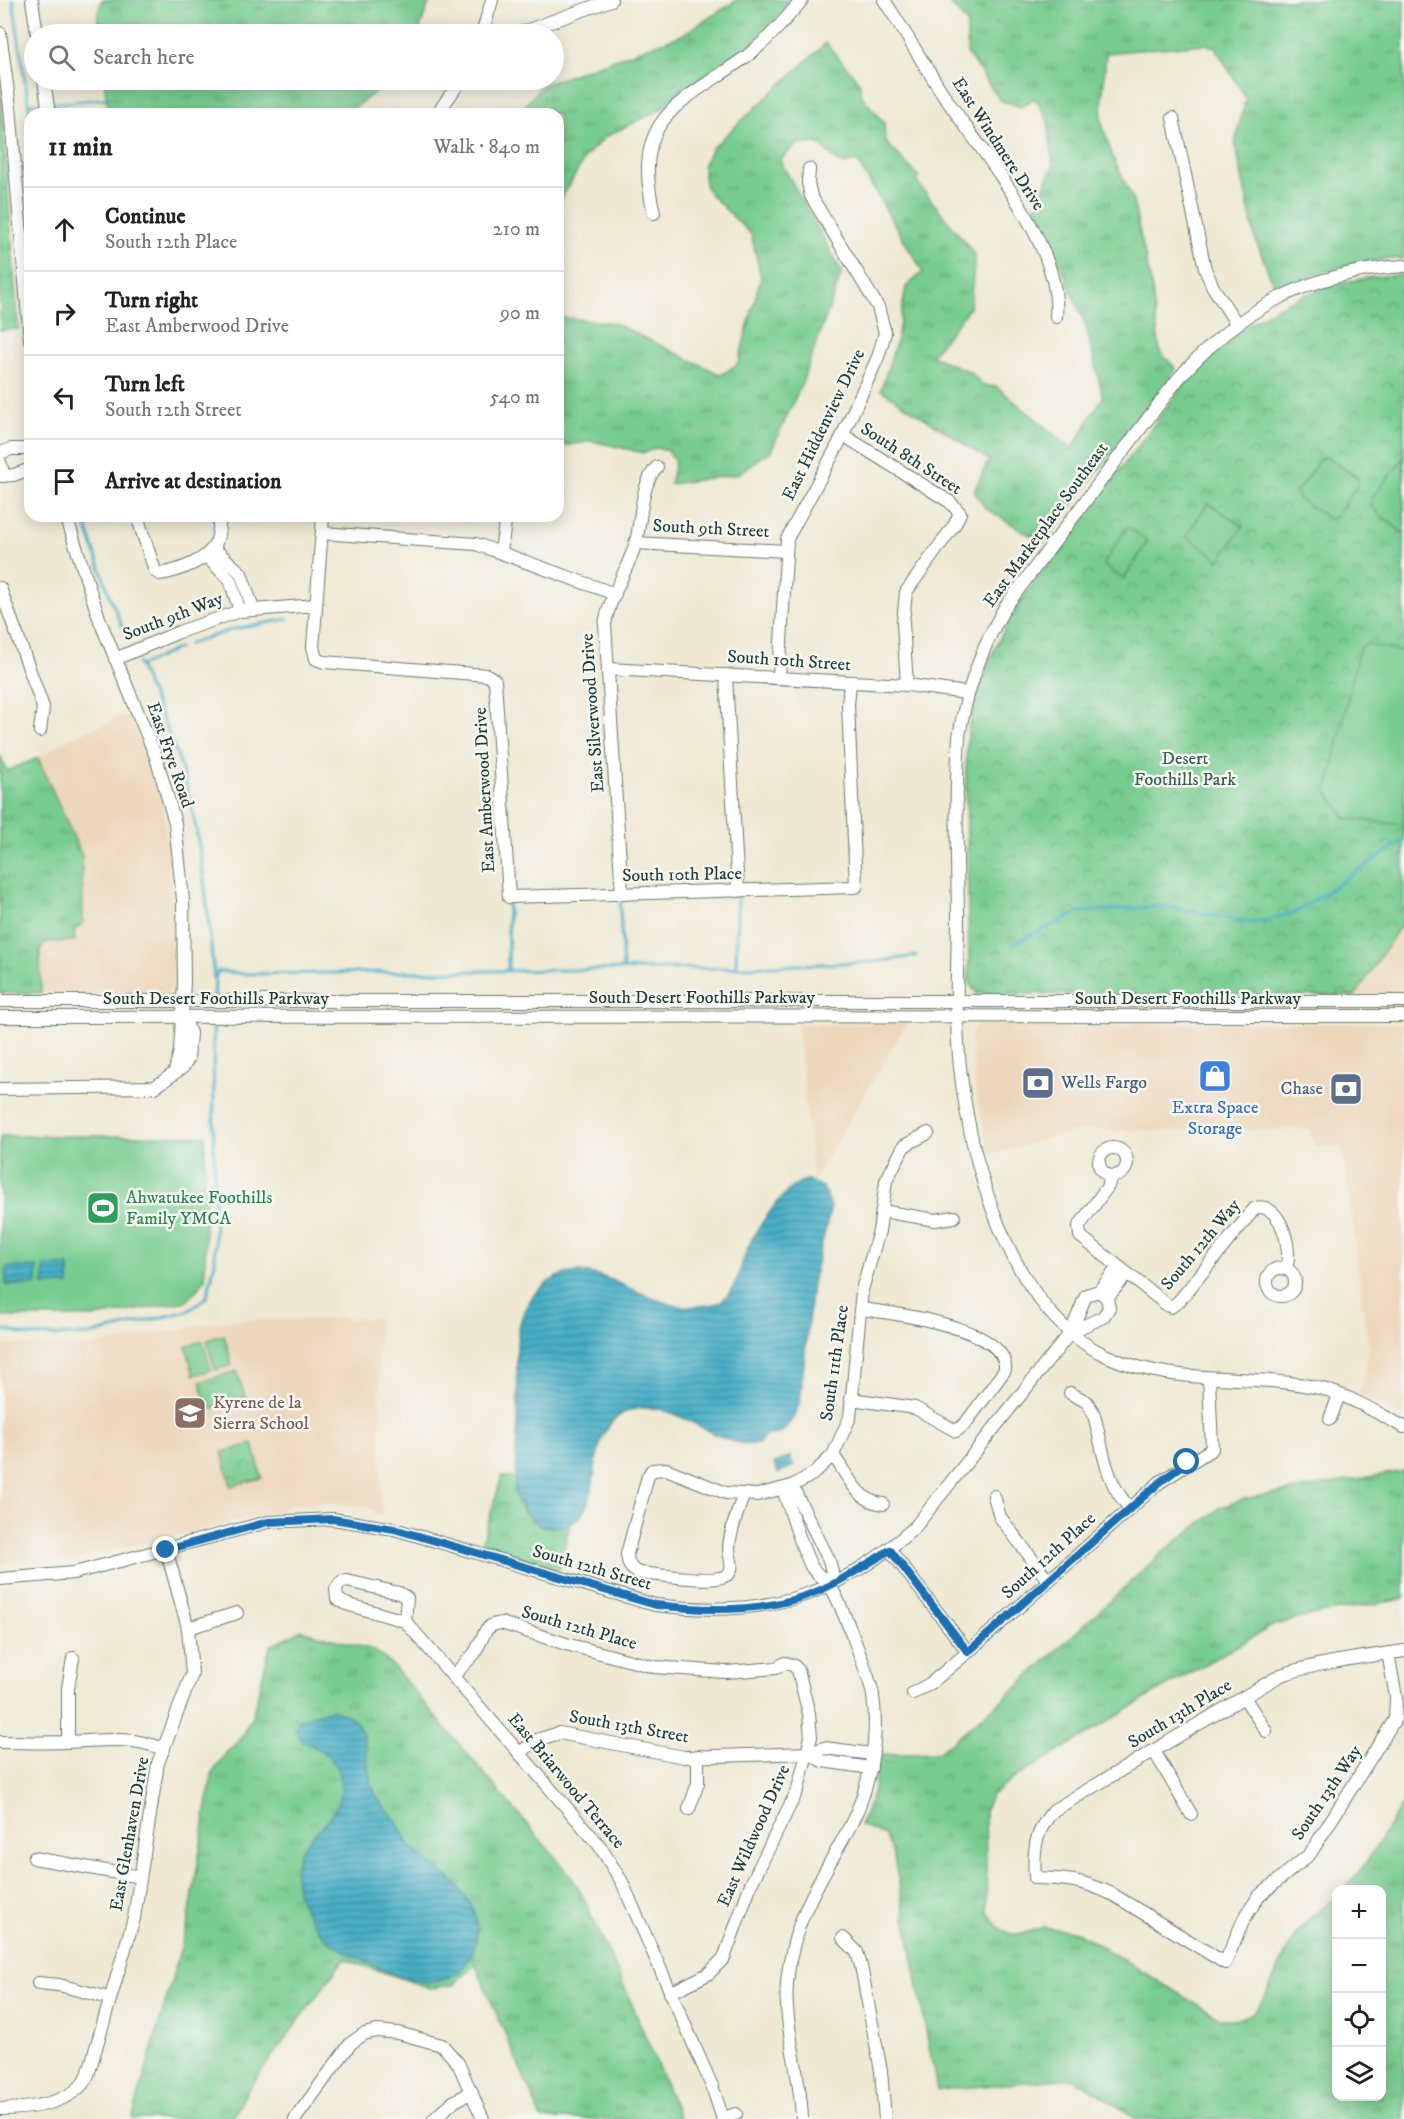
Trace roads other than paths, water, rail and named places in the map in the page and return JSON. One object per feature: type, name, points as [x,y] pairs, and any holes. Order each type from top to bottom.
[{"type":"street","points":[[32,0],[36,24]]},
{"type":"street","points":[[486,24],[492,0]]},
{"type":"street","points":[[545,24],[611,0]]},
{"type":"street","points":[[654,213],[647,178],[648,160],[657,132],[669,111],[682,99],[759,46],[802,0]]},
{"type":"street","name":"East Windmere Drive","points":[[884,0],[945,97],[1023,208],[1058,297],[1056,317]]},
{"type":"street","points":[[0,33],[24,223]]},
{"type":"street","points":[[45,90],[48,108]]},
{"type":"street","points":[[441,108],[454,90]]},
{"type":"street","points":[[1173,118],[1205,269],[1213,287],[1236,323]]},
{"type":"street","name":"East Hiddenview Drive","points":[[779,678],[787,539],[843,435],[882,344],[883,321],[878,307],[811,195],[808,169]]},
{"type":"street","name":"East Marketplace Southeast","points":[[1071,1332],[1039,1300],[1010,1254],[986,1185],[967,1114],[957,1017],[957,771],[966,693],[985,645],[1005,608],[1178,379],[1204,350],[1236,323],[1279,296],[1311,282],[1373,268],[1404,266]]},
{"type":"street","name":"South 8th Street","points":[[843,435],[950,502],[960,513],[955,524],[906,592],[903,622],[907,685]]},
{"type":"street","points":[[0,453],[11,449],[24,449]]},
{"type":"street","points":[[0,462],[2,476],[14,476],[24,471]]},
{"type":"street","name":"East Silverwood Drive","points":[[622,894],[605,624],[608,610],[635,543],[647,484],[657,467]]},
{"type":"street","name":"East Frye Road","points":[[0,1089],[155,1087],[175,1071],[185,1051],[180,1029],[184,1017],[183,900],[175,824],[156,757],[85,581],[68,522]]},
{"type":"street","points":[[139,522],[155,571],[160,574],[170,573],[209,552],[217,540],[219,522]]},
{"type":"street","points":[[316,605],[323,522]]},
{"type":"street","points":[[501,551],[505,522]]},
{"type":"street","points":[[322,533],[455,542],[501,551],[615,594]]},
{"type":"street","name":"South 9th Street","points":[[635,543],[786,551]]},
{"type":"street","points":[[209,552],[241,573],[253,609]]},
{"type":"street","points":[[209,552],[230,580],[240,611]]},
{"type":"street","points":[[0,588],[43,707],[40,731]]},
{"type":"street","name":"South 9th Way","points":[[115,659],[179,632],[240,611],[316,605]]},
{"type":"street","name":"East Amberwood Drive","points":[[316,605],[313,647],[316,659],[324,663],[487,675],[495,680],[509,897]]},
{"type":"street","name":"South 10th Street","points":[[608,669],[907,685],[966,693]]},
{"type":"street","points":[[726,675],[738,891]]},
{"type":"street","name":"South 10th Place","points":[[509,897],[856,887],[848,705],[850,683]]},
{"type":"street","points":[[456,1000],[457,1017]]},
{"type":"street","name":"South Desert Foothills Parkway","points":[[0,1001],[1404,1001]]},
{"type":"street","name":"South Desert Foothills Parkway","points":[[0,1017],[1404,1016]]},
{"type":"street","name":"South 11th Place","points":[[743,1496],[729,1548],[732,1569],[729,1575],[722,1579],[709,1579],[633,1571],[628,1563],[627,1554],[648,1476],[652,1470],[666,1469],[726,1492],[743,1496],[787,1488],[813,1474],[832,1455],[849,1417],[862,1290],[879,1231],[886,1181],[904,1146],[928,1132]]},
{"type":"street","points":[[1111,1176],[1108,1186],[1082,1220],[1078,1231],[1085,1240],[1122,1271]]},
{"type":"street","name":"South 12th Way","points":[[1122,1271],[1171,1307],[1179,1301],[1251,1210],[1259,1207],[1271,1214],[1283,1228],[1289,1259],[1286,1268]]},
{"type":"street","points":[[882,1211],[935,1220],[954,1217]]},
{"type":"street","name":"South 12th Street","points":[[1103,1294],[1122,1271]]},
{"type":"street","name":"South 12th Street","points":[[0,1579],[74,1573],[268,1522],[333,1519],[394,1529],[656,1605],[696,1610],[753,1608],[796,1599],[830,1586],[890,1550],[937,1503],[1071,1332],[1082,1300],[1090,1293],[1103,1294]]},
{"type":"street","name":"South 12th Street","points":[[1071,1332],[1103,1317],[1109,1308],[1103,1294]]},
{"type":"street","points":[[851,1399],[915,1408],[956,1431],[965,1424],[999,1379],[1005,1370],[1006,1362],[993,1348],[952,1326],[927,1318],[861,1309]]},
{"type":"street","points":[[1071,1332],[1105,1356],[1152,1372],[1319,1388],[1339,1395],[1404,1427]]},
{"type":"street","name":"South 12th Place","points":[[913,1693],[931,1683],[968,1652],[1160,1482],[1212,1449],[1209,1378]]},
{"type":"street","points":[[1070,1393],[1087,1402],[1093,1412],[1111,1480],[1120,1498],[1130,1508]]},
{"type":"street","points":[[1330,1419],[1339,1395]]},
{"type":"street","points":[[832,1455],[857,1492],[869,1503],[883,1504]]},
{"type":"street","points":[[787,1488],[817,1533],[832,1572],[830,1586]]},
{"type":"street","points":[[787,1488],[805,1553],[819,1578],[830,1586],[864,1665],[873,1695],[871,1768],[852,1822],[801,1918],[789,1968],[787,2006],[801,2087],[802,2119]]},
{"type":"street","points":[[994,1496],[1000,1517],[1048,1580]]},
{"type":"street","points":[[805,1553],[822,1545]]},
{"type":"street","name":"East Glenhaven Drive","points":[[0,2109],[37,2105],[80,2089],[88,2075],[134,1918],[158,1763],[192,1674],[188,1628],[166,1550]]},
{"type":"street","points":[[890,1550],[968,1652]]},
{"type":"street","points":[[347,1581],[399,1593],[407,1598],[405,1621],[346,1604],[337,1599],[336,1589],[341,1582],[347,1581]]},
{"type":"street","points":[[188,1628],[237,1613]]},
{"type":"street","name":"East Briarwood Terrace","points":[[405,1621],[552,1790],[611,1862],[723,2118],[736,2114]]},
{"type":"street","name":"South 12th Place","points":[[453,1676],[475,1653],[486,1630],[492,1625],[501,1623],[566,1644],[654,1667],[726,1672],[776,1668],[785,1663],[793,1665]]},
{"type":"street","name":"South 13th Place","points":[[1035,1878],[1034,1863],[1041,1825],[1054,1810],[1281,1675],[1306,1667],[1404,1650]]},
{"type":"street","name":"South 13th Way","points":[[1035,1878],[1073,1878],[1093,1885],[1112,1894],[1225,1963],[1244,1919],[1259,1896],[1310,1854],[1395,1719],[1396,1697],[1388,1653]]},
{"type":"street","points":[[68,1742],[69,1688],[74,1658]]},
{"type":"street","name":"East Wildwood Drive","points":[[670,1993],[719,1966],[731,1941],[751,1884],[798,1789],[809,1753],[810,1714],[798,1670],[793,1665]]},
{"type":"street","points":[[1244,1696],[1266,1731]]},
{"type":"street","name":"South 13th Street","points":[[519,1753],[537,1740],[559,1733],[659,1753],[698,1756],[809,1753],[824,1748],[872,1754]]},
{"type":"street","points":[[0,1742],[124,1739],[140,1740],[164,1749]]},
{"type":"street","points":[[836,1763],[838,1750]]},
{"type":"street","points":[[1154,1751],[1191,1814]]},
{"type":"street","name":"South 13th Street","points":[[809,1753],[822,1761],[871,1768]]},
{"type":"street","points":[[689,1809],[698,1783],[698,1756]]},
{"type":"street","points":[[34,1858],[140,1877]]},
{"type":"street","points":[[843,1938],[857,1952],[861,1966],[883,2088],[885,2119]]},
{"type":"street","points":[[38,1983],[59,1985],[109,1998]]},
{"type":"street","points":[[295,2119],[351,2043],[364,2034],[377,2031],[408,2035],[442,2044],[458,2063],[483,2119]]},
{"type":"street","points":[[434,2119],[453,2102],[472,2092]]},
{"type":"water","points":[[807,1180],[823,1187],[831,1207],[812,1283],[800,1402],[793,1418],[784,1430],[779,1434],[766,1435],[758,1444],[740,1443],[723,1438],[672,1413],[655,1408],[638,1408],[620,1415],[608,1427],[600,1444],[589,1499],[582,1514],[570,1524],[551,1527],[534,1522],[519,1501],[517,1502],[515,1491],[518,1419],[517,1340],[520,1323],[535,1294],[560,1276],[585,1273],[614,1281],[669,1304],[700,1306],[719,1303],[734,1286],[747,1250],[764,1220],[781,1198],[799,1183]]},
{"type":"water","points":[[44,1266],[69,1266],[69,1285],[44,1285]]},
{"type":"water","points":[[6,1267],[37,1267],[37,1285],[6,1285]]},
{"type":"water","points":[[790,1457],[794,1466],[778,1473],[774,1463]]},
{"type":"water","points":[[331,1709],[346,1714],[356,1722],[362,1732],[370,1780],[375,1793],[397,1822],[408,1843],[418,1854],[453,1881],[472,1907],[477,1935],[474,1947],[470,1958],[454,1975],[442,1980],[419,1981],[375,1966],[334,1945],[313,1923],[302,1905],[295,1875],[300,1853],[332,1815],[341,1791],[339,1775],[334,1762],[314,1746],[301,1741],[295,1730],[300,1719]]},
{"type":"waterway","points":[[13,0],[24,74]]},
{"type":"waterway","points":[[26,90],[29,108]]},
{"type":"waterway","points":[[51,104],[109,98]]},
{"type":"waterway","points":[[30,104],[44,104]]},
{"type":"waterway","points":[[85,522],[110,597],[128,640]]},
{"type":"waterway","points":[[189,644],[234,629],[288,619]]},
{"type":"waterway","points":[[140,666],[179,648]]},
{"type":"waterway","points":[[138,663],[176,751],[194,816],[203,870],[214,977]]},
{"type":"waterway","points":[[1012,944],[1080,912],[1164,906],[1253,923],[1295,913],[1404,840]]},
{"type":"waterway","points":[[736,967],[738,893]]},
{"type":"waterway","points":[[622,896],[620,907],[623,970]]},
{"type":"waterway","points":[[508,899],[508,970]]},
{"type":"waterway","points":[[214,999],[215,978],[218,971],[245,974],[720,968],[874,962],[916,956]]},
{"type":"waterway","points":[[0,1329],[30,1336],[89,1335],[188,1311],[207,1297],[215,1262],[213,1021]]},
{"type":"place","name":"Extra Space Storage","points":[[1215,1076]]},
{"type":"place","name":"Wells Fargo","points":[[1038,1083]]},
{"type":"place","name":"Chase","points":[[1346,1089]]},
{"type":"place","name":"Ahwatukee Foothills Family YMCA","points":[[103,1208]]},
{"type":"place","name":"Kyrene de la Sierra School","points":[[190,1413]]},
{"type":"park label","name":"Desert Foothills Park","points":[[1185,769]]}]
